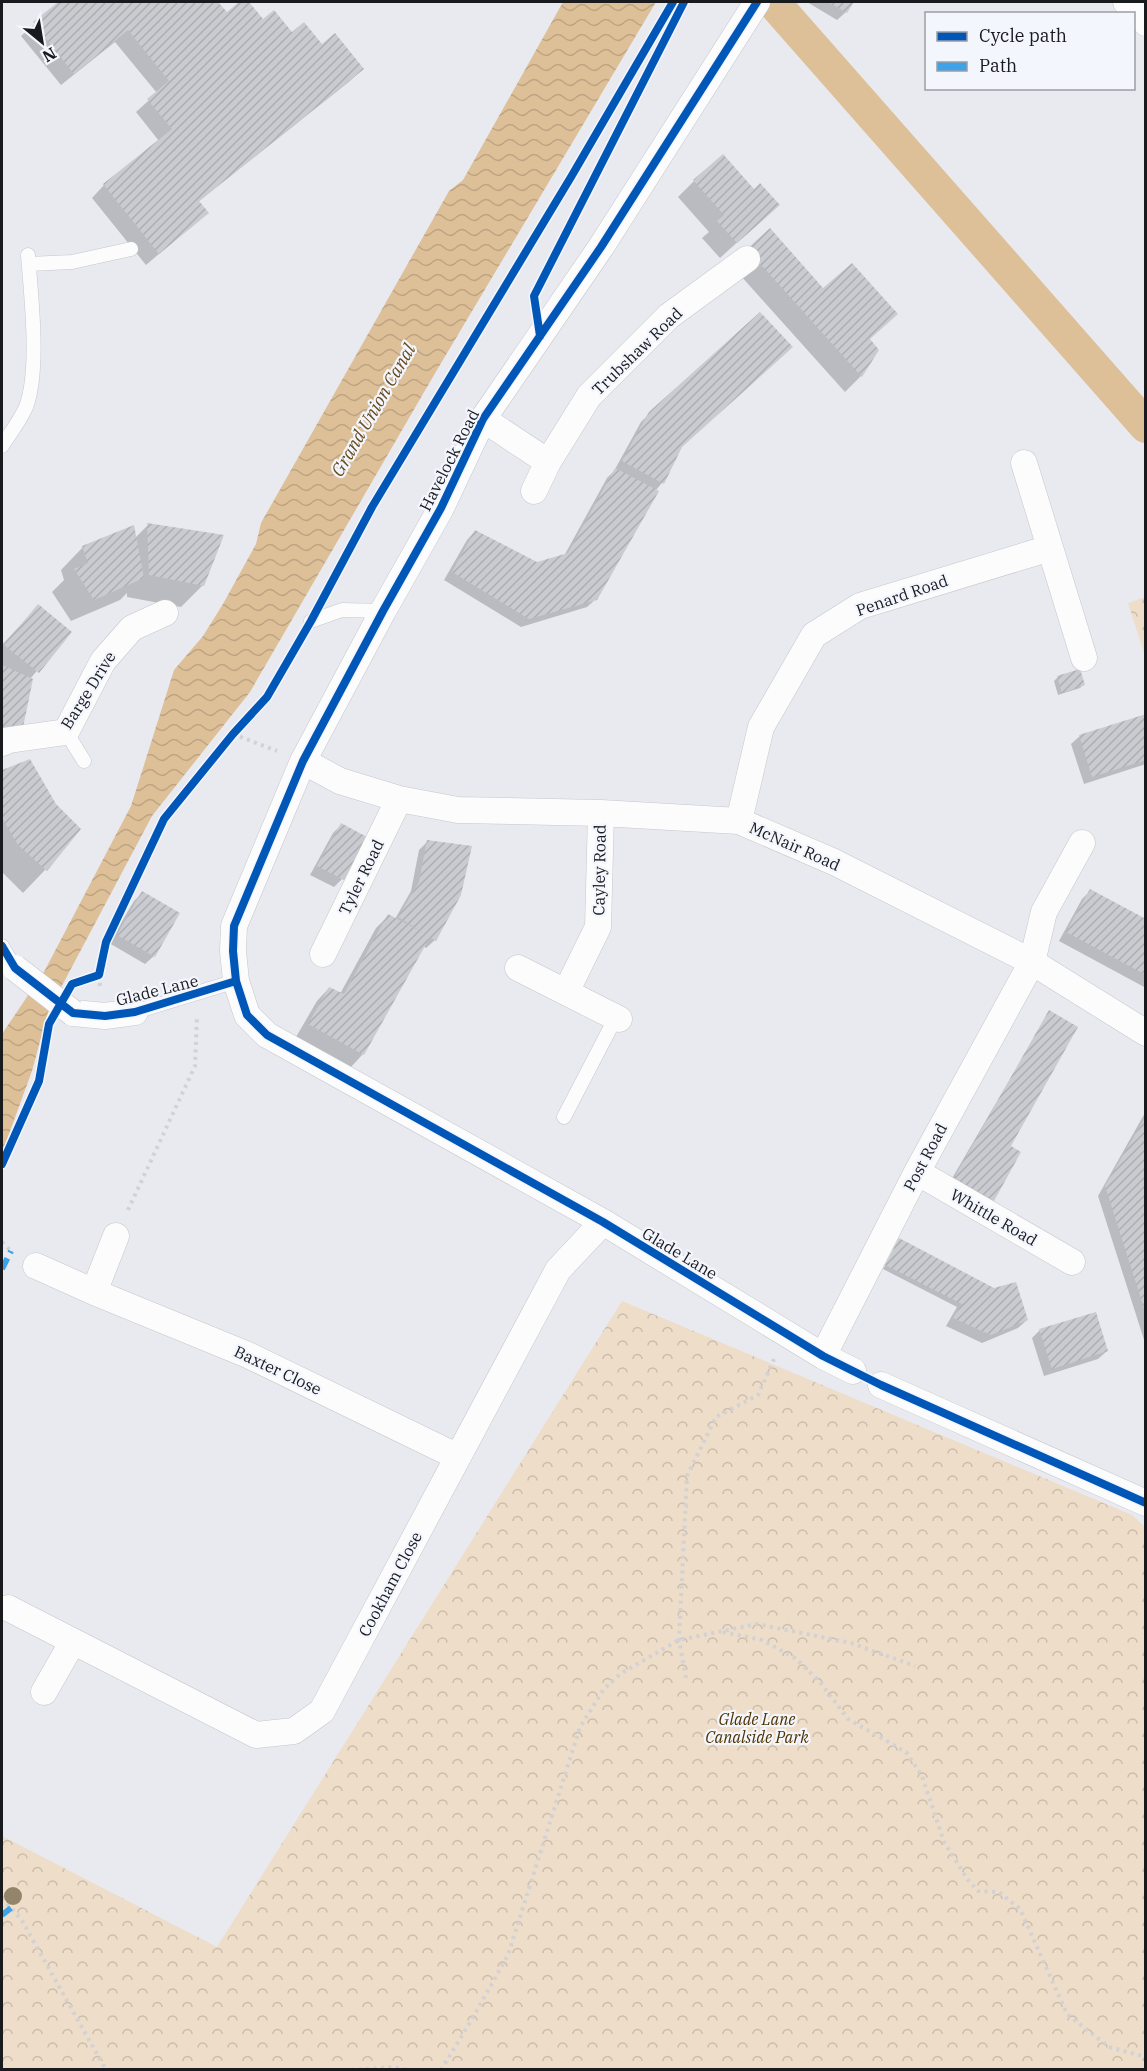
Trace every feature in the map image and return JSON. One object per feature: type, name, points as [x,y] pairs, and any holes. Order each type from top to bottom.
[{"type":"street","name":"Havelock Road","points":[[303,761],[441,508],[483,419],[601,247],[758,2]]},
{"type":"street","points":[[1126,2],[1146,23]]},
{"type":"street","name":"Trubshaw Road","points":[[534,492],[548,462],[589,396],[669,316],[747,259]]},
{"type":"street","points":[[483,419],[548,462]]},
{"type":"street","points":[[1024,463],[1084,658]]},
{"type":"street","name":"Penard Road","points":[[739,821],[761,727],[814,635],[860,606],[1050,548]]},
{"type":"street","name":"Barge Drive","points":[[2,743],[66,732],[103,661],[132,628],[165,613]]},
{"type":"street","name":"McNair Road","points":[[303,761],[340,781],[399,799],[458,810],[601,813],[739,821],[834,862],[1032,962],[1146,1033]]},
{"type":"street","name":"Glade Lane","points":[[303,761],[234,926],[232,951],[236,981],[247,1015],[267,1035],[603,1222],[823,1356],[853,1371]]},
{"type":"street","name":"Tyler Road","points":[[322,954],[399,799]]},
{"type":"street","name":"Cayley Road","points":[[566,992],[598,927],[601,813]]},
{"type":"street","name":"Post Road","points":[[823,1356],[917,1172],[1032,962],[1044,912],[1082,843]]},
{"type":"street","name":"Glade Lane","points":[[15,968],[73,1013],[105,1016],[135,1012]]},
{"type":"street","points":[[518,968],[617,1018]]},
{"type":"street","name":"Whittle Road","points":[[917,1172],[1072,1262]]},
{"type":"street","name":"Cookham Close","points":[[8,1608],[256,1736],[294,1731],[322,1711],[558,1270],[603,1222]]},
{"type":"street","points":[[94,1292],[116,1236]]},
{"type":"street","name":"Baxter Close","points":[[36,1266],[248,1355],[458,1457]]},
{"type":"street","name":"Glade Lane","points":[[881,1385],[1146,1503]]},
{"type":"street","points":[[44,1692],[72,1643]]},
{"type":"lane","points":[[2,446],[26,405],[34,364],[29,259],[72,262],[130,249]]},
{"type":"lane","points":[[311,621],[342,610],[383,611]]},
{"type":"lane","points":[[66,732],[84,760]]},
{"type":"lane","name":"Glade Lane","points":[[2,946],[15,968]]},
{"type":"lane","name":"Glade Lane","points":[[135,1012],[236,981]]},
{"type":"lane","points":[[564,1117],[617,1018]]},
{"type":"lane","name":"Glade Lane","points":[[853,1371],[881,1385]]},
{"type":"path","points":[[99,975],[106,942],[164,819],[233,734],[267,697],[372,507],[673,2]]},
{"type":"path","points":[[233,734],[303,761]]},
{"type":"path","points":[[116,1236],[195,1066],[199,994]]},
{"type":"path","points":[[2,1164],[39,1081],[49,1024]]},
{"type":"path","points":[[2,1242],[11,1251]]},
{"type":"path","points":[[686,1678],[679,1640],[687,1476],[716,1417],[758,1395],[786,1333]]},
{"type":"path","points":[[441,2070],[508,1955],[580,1727],[604,1689],[621,1674],[679,1640],[757,1624],[851,1643],[915,1666]]},
{"type":"path","points":[[720,1631],[762,1640],[795,1658],[820,1682],[848,1719],[906,1752],[922,1776],[944,1842],[968,1880],[978,1891],[999,1892],[1020,1909],[1067,2014],[1109,2048],[1146,2057]]},
{"type":"path","points":[[2,1898],[21,1918],[106,2070]]},
{"type":"path","points":[[351,2070],[394,2067],[409,2070]]},
{"type":"green space","points":[[1146,597],[1145,656],[1128,603]]},
{"type":"green space","name":"Glade Lane Canalside Park","points":[[622,1301],[1132,1515],[1145,1527],[1145,2069],[2,2069],[2,1836],[217,1947]]},
{"type":"water","name":"Grand Union Canal","points":[[563,2],[656,2],[434,375],[250,692],[152,816],[48,1012],[32,1071],[2,1153],[2,1034],[45,970],[131,806],[174,670],[203,636],[223,604],[256,544],[261,523],[449,191],[463,180]]},
{"type":"building","points":[[58,2],[218,2],[227,12],[239,2],[249,2],[263,19],[274,10],[292,32],[304,22],[322,44],[335,33],[364,69],[199,201],[209,213],[159,254],[103,184],[172,129],[147,99],[169,81],[128,30],[74,74],[33,22]]},
{"type":"building","points":[[828,2],[854,2],[847,13]]},
{"type":"building","points":[[723,154],[754,189],[760,183],[780,205],[737,243],[717,221],[724,215],[693,180]]},
{"type":"building","points":[[770,228],[823,288],[852,263],[898,314],[870,339],[879,350],[862,377],[747,249]]},
{"type":"building","points":[[760,312],[793,347],[682,447],[664,484],[622,461],[649,412]]},
{"type":"building","points":[[615,468],[659,491],[597,600],[529,619],[452,572],[475,530],[537,562],[568,553]]},
{"type":"building","points":[[147,523],[224,535],[204,586],[149,575]]},
{"type":"building","points":[[134,525],[144,578],[94,600],[74,569],[88,563],[82,546]]},
{"type":"building","points":[[38,604],[72,632],[39,673],[4,645]]},
{"type":"building","points":[[2,665],[33,679],[22,732],[2,733]]},
{"type":"building","points":[[1080,669],[1085,685],[1062,693],[1057,676]]},
{"type":"building","points":[[1146,714],[1146,760],[1092,777],[1079,735]]},
{"type":"building","points":[[30,759],[56,804],[81,829],[47,871],[18,845],[2,818],[2,770]]},
{"type":"building","points":[[341,823],[367,837],[344,880],[317,866]]},
{"type":"building","points":[[427,840],[472,846],[461,895],[436,941],[430,937],[364,1055],[308,1024],[329,987],[344,994],[388,914],[420,931],[398,917],[419,882]]},
{"type":"building","points":[[1090,889],[1146,919],[1146,975],[1066,932]]},
{"type":"building","points":[[142,891],[180,913],[155,957],[117,935]]},
{"type":"building","points":[[1049,1010],[1078,1027],[1011,1146],[1021,1152],[994,1201],[954,1178]]},
{"type":"building","points":[[1146,1116],[1146,1311],[1145,1311],[1105,1186]]},
{"type":"building","points":[[899,1238],[994,1288],[1016,1282],[1028,1320],[991,1335],[953,1318],[962,1304],[885,1265]]},
{"type":"building","points":[[1096,1312],[1108,1351],[1052,1369],[1039,1329]]},
{"type":"waterway","points":[[773,2],[1146,426]]},
{"type":"marked path","points":[[2,1269],[11,1251]]},
{"type":"marked path","points":[[2,1915],[11,1908]]},
{"type":"cycle path","points":[[2,1164],[39,1081],[49,1024],[72,984],[99,975],[106,942],[164,819],[233,734],[267,697],[372,507],[571,177],[673,2]]},
{"type":"cycle path","points":[[540,336],[534,296],[684,2]]},
{"type":"cycle path","points":[[757,2],[601,247],[483,419],[441,508],[303,761],[234,926],[233,951],[236,981],[247,1015],[267,1035],[603,1222],[823,1356],[881,1385],[1146,1503]]},
{"type":"cycle path","points":[[2,946],[15,968],[73,1013],[105,1016],[135,1012],[236,981]]}]
